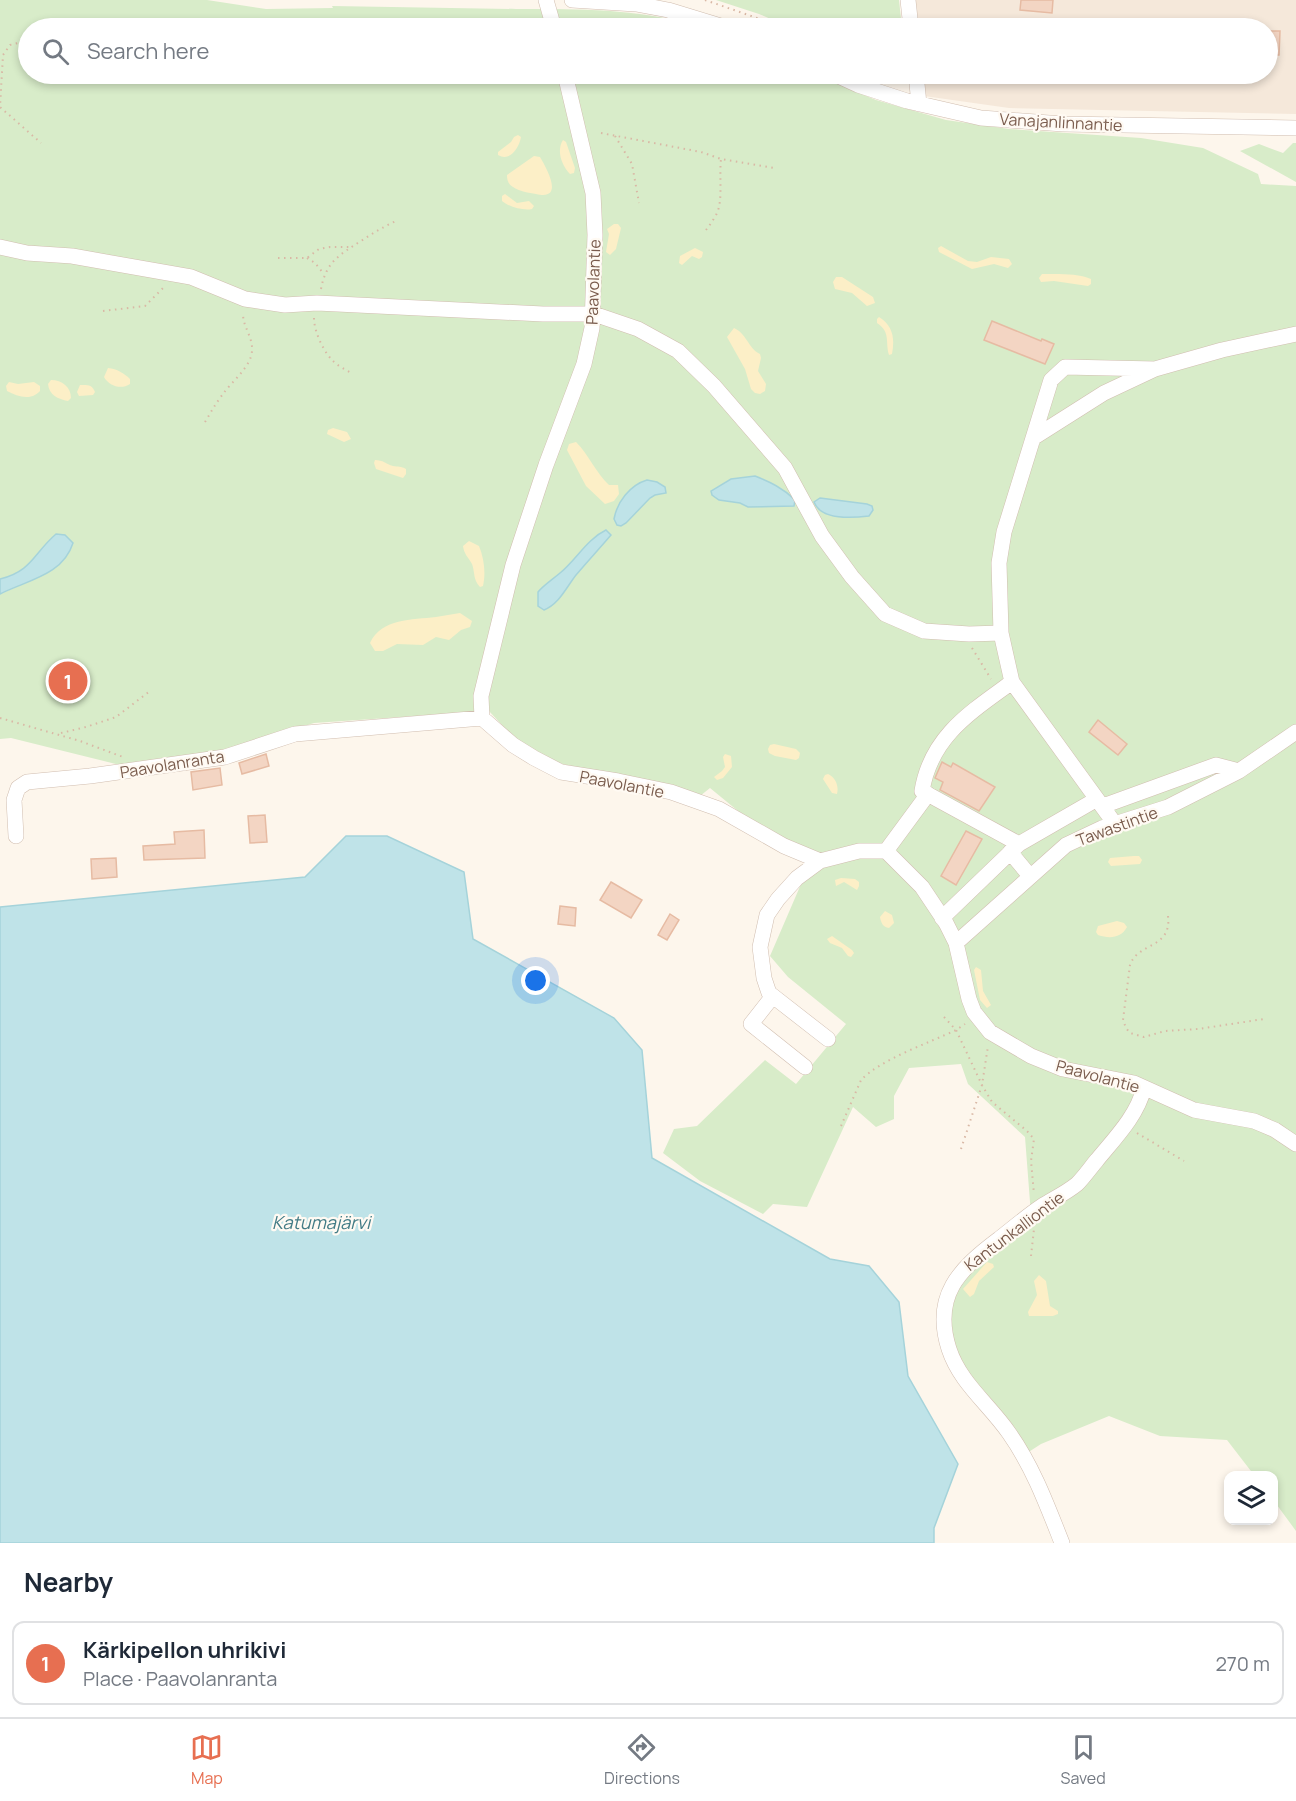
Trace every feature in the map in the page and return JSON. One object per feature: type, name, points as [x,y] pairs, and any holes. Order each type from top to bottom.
[{"type":"street","points":[[546,0],[551,18]]},
{"type":"street","points":[[572,0],[636,3],[694,18]]},
{"type":"street","points":[[908,0],[910,18]]},
{"type":"street","name":"Paavolantie","points":[[567,84],[593,193],[594,314],[584,364],[546,465],[513,565],[481,696],[482,718],[513,745],[561,772],[671,792],[719,809],[784,846],[820,861]]},
{"type":"street","name":"Vanajanlinnantie","points":[[856,84],[919,104],[981,118],[1074,124],[1296,128]]},
{"type":"street","points":[[917,84],[919,104]]},
{"type":"street","points":[[0,247],[27,253],[72,256],[191,277],[245,300],[285,305],[317,303],[543,314],[594,314],[638,329],[678,351],[714,386],[785,468],[822,536],[852,577],[885,614],[924,631],[964,634],[1001,633]]},
{"type":"street","points":[[1033,438],[1104,393],[1155,369],[1222,350],[1296,334]]},
{"type":"street","points":[[1115,824],[1007,686],[1001,633],[999,563],[1004,532],[1052,380],[1065,367],[1155,369]]},
{"type":"street","points":[[1007,686],[958,722],[944,738],[925,775],[922,791],[1015,848],[1030,876]]},
{"type":"street","name":"Paavolanranta","points":[[16,836],[14,800],[18,788],[27,782],[90,776],[225,757],[295,734],[482,718]]},
{"type":"street","name":"Tawastintie","points":[[956,943],[1066,845],[1115,824],[1168,807],[1239,771],[1296,732]]},
{"type":"street","points":[[942,918],[1015,848],[1100,803],[1216,765],[1239,771]]},
{"type":"street","points":[[828,1039],[769,993],[764,978],[760,947],[767,915],[778,898],[797,878],[820,861],[859,851],[886,851],[928,794]]},
{"type":"street","name":"Paavolantie","points":[[886,851],[922,887],[942,918],[956,943],[974,1012],[990,1032],[1031,1056],[1063,1069],[1134,1083],[1194,1110],[1254,1121],[1275,1130],[1296,1144]]},
{"type":"street","points":[[773,996],[752,1024],[805,1067]]},
{"type":"street","name":"Kantunkalliontie","points":[[1062,1543],[1044,1497],[1023,1455],[999,1418],[962,1377],[954,1364],[944,1331],[945,1303],[949,1290],[960,1272],[979,1254],[1036,1210],[1077,1184],[1124,1125],[1140,1101],[1144,1088]]},
{"type":"path","points":[[705,0],[757,18]]},
{"type":"path","points":[[18,43],[10,45],[3,55],[0,107],[40,143]]},
{"type":"path","points":[[601,133],[774,168]]},
{"type":"path","points":[[615,136],[632,164],[639,203]]},
{"type":"path","points":[[706,230],[718,213],[721,195],[718,177],[721,159]]},
{"type":"path","points":[[307,258],[320,249],[349,247]]},
{"type":"path","points":[[278,258],[307,258],[315,263],[324,274]]},
{"type":"path","points":[[103,311],[145,306],[176,274]]},
{"type":"path","points":[[206,422],[215,405],[252,354],[249,335],[243,321],[245,300]]},
{"type":"path","points":[[964,634],[993,682],[1007,686]]},
{"type":"path","points":[[58,734],[116,717],[150,691]]},
{"type":"path","points":[[0,718],[118,754],[147,768]]},
{"type":"path","points":[[1168,916],[1169,927],[1163,938],[1132,957],[1123,1020],[1126,1028],[1137,1036],[1144,1037],[1165,1032],[1264,1019]]},
{"type":"path","points":[[841,1126],[861,1080],[867,1074],[956,1030],[966,1023],[974,1012]]},
{"type":"path","points":[[944,1017],[956,1030],[992,1102],[1028,1131],[1034,1139],[1031,1161],[1036,1210],[1031,1256]]},
{"type":"path","points":[[961,1149],[982,1085],[990,1032]]},
{"type":"path","points":[[1124,1125],[1184,1161]]},
{"type":"shaded area","points":[[914,0],[1296,0],[1296,114],[1009,108],[924,96],[923,84],[1278,84],[1278,18],[916,18]]},
{"type":"green space","points":[[0,0],[207,0],[266,9],[333,8],[332,6],[563,9],[633,13],[662,18],[18,18],[18,84],[838,84],[876,100],[946,120],[1009,129],[1141,138],[1203,148],[1258,174],[1261,184],[1296,186],[1296,1531],[1278,1506],[1278,1471],[1251,1471],[1227,1440],[1160,1436],[1109,1416],[1041,1444],[1024,1455],[961,1369],[947,1325],[960,1275],[1031,1215],[1025,1137],[968,1084],[961,1064],[909,1068],[894,1096],[894,1119],[876,1127],[853,1107],[807,1207],[773,1204],[763,1214],[700,1181],[663,1153],[674,1129],[697,1126],[765,1060],[796,1084],[846,1024],[788,977],[770,956],[814,854],[777,843],[710,788],[700,796],[554,762],[513,737],[489,711],[314,723],[210,755],[124,766],[11,738],[0,739],[0,594],[14,588],[56,534],[26,567],[11,576],[0,579]]},
{"type":"green space","points":[[716,0],[899,0],[901,18],[768,18]]},
{"type":"green space","points":[[1293,143],[1296,143],[1296,182],[1240,151],[1259,144],[1283,153]]},
{"type":"sand","points":[[518,135],[521,137],[520,141],[513,153],[506,157],[498,155],[498,152]]},
{"type":"sand","points":[[563,140],[566,142],[575,168],[574,173],[570,174],[561,158],[560,149]]},
{"type":"sand","points":[[534,156],[540,157],[552,183],[550,193],[545,195],[518,190],[511,186],[508,180],[507,175]]},
{"type":"sand","points":[[505,194],[517,203],[529,201],[534,206],[532,209],[512,207],[502,201],[502,196]]},
{"type":"sand","points":[[618,224],[621,228],[616,249],[610,255],[606,252],[609,234],[607,229]]},
{"type":"sand","points":[[941,246],[968,261],[977,262],[991,257],[1009,259],[1012,264],[1008,268],[994,264],[972,269],[939,252],[938,248]]},
{"type":"sand","points":[[695,248],[703,252],[702,257],[699,259],[692,256],[682,265],[679,263],[680,256]]},
{"type":"sand","points":[[1042,274],[1080,276],[1091,279],[1091,284],[1088,286],[1054,281],[1041,282],[1039,278]]},
{"type":"sand","points":[[836,277],[842,277],[873,297],[875,303],[867,306],[852,293],[835,289],[833,282]]},
{"type":"sand","points":[[879,317],[892,333],[893,348],[892,354],[889,355],[886,334],[877,323]]},
{"type":"sand","points":[[734,328],[760,354],[758,371],[766,384],[765,391],[760,394],[751,389],[745,369],[727,337]]},
{"type":"sand","points":[[108,368],[125,375],[130,379],[130,384],[119,387],[109,383],[104,377]]},
{"type":"sand","points":[[51,380],[68,387],[71,398],[68,401],[52,394],[48,384]]},
{"type":"sand","points":[[9,382],[18,384],[34,382],[40,386],[40,391],[29,397],[20,396],[7,391],[6,386]]},
{"type":"sand","points":[[80,385],[91,386],[95,392],[93,395],[79,396],[77,392]]},
{"type":"sand","points":[[333,428],[347,432],[351,439],[344,442],[327,434],[328,430]]},
{"type":"sand","points":[[576,442],[609,485],[618,485],[619,494],[614,501],[605,504],[586,486],[567,450],[569,444]]},
{"type":"sand","points":[[375,460],[404,468],[406,474],[403,478],[376,469]]},
{"type":"sand","points":[[469,541],[479,546],[482,555],[484,576],[483,586],[480,587],[463,546]]},
{"type":"sand","points":[[460,613],[472,621],[470,627],[461,630],[449,640],[436,637],[423,645],[397,644],[383,651],[375,651],[370,643],[382,629],[398,622]]},
{"type":"sand","points":[[770,745],[796,749],[800,753],[799,758],[796,760],[769,753]]},
{"type":"sand","points":[[725,754],[731,756],[732,767],[723,778],[717,780],[714,777],[725,767],[723,757]]},
{"type":"sand","points":[[828,774],[836,782],[837,794],[832,793],[823,779]]},
{"type":"sand","points":[[1139,856],[1142,860],[1140,864],[1111,866],[1108,862],[1110,858]]},
{"type":"sand","points":[[855,879],[859,882],[857,890],[844,882],[836,886],[835,880]]},
{"type":"sand","points":[[885,911],[892,915],[894,923],[889,928],[884,926],[880,919]]},
{"type":"sand","points":[[1117,921],[1124,923],[1127,927],[1115,937],[1098,935],[1096,932],[1098,926]]},
{"type":"sand","points":[[832,936],[852,950],[854,953],[851,957],[842,948],[830,943],[827,939]]},
{"type":"sand","points":[[976,967],[981,970],[983,991],[991,1005],[987,1008],[980,1000],[974,970]]},
{"type":"sand","points":[[987,1262],[993,1264],[994,1267],[979,1281],[974,1294],[970,1297],[963,1289]]},
{"type":"sand","points":[[1039,1275],[1046,1281],[1050,1306],[1058,1311],[1058,1314],[1029,1316],[1028,1312],[1037,1295],[1034,1281]]},
{"type":"water","points":[[755,476],[786,492],[795,500],[794,506],[748,507],[740,503],[719,500],[712,495],[711,491],[731,479]]},
{"type":"water","points":[[647,480],[665,487],[666,493],[650,498],[626,523],[621,526],[617,525],[614,519],[621,501],[630,490]]},
{"type":"water","points":[[820,498],[867,504],[872,506],[873,510],[869,516],[838,517],[818,508],[814,502]]},
{"type":"water","points":[[606,530],[611,535],[576,575],[558,600],[544,610],[538,606],[538,592],[566,568],[587,544]]},
{"type":"water","points":[[56,534],[65,535],[73,543],[61,562],[53,570],[0,594],[0,579],[11,576],[26,567]]},
{"type":"water","name":"Katumajärvi","points":[[346,836],[387,836],[464,872],[473,939],[614,1018],[642,1050],[652,1158],[830,1259],[869,1266],[899,1302],[908,1376],[958,1464],[934,1528],[934,1543],[0,1543],[0,907],[305,877]]},
{"type":"building","points":[[1021,0],[1053,0],[1052,13],[1020,10]]},
{"type":"building","points":[[1278,31],[1280,31],[1279,55]]},
{"type":"building","points":[[992,321],[1054,344],[1045,364],[984,340]]},
{"type":"building","points":[[1098,720],[1127,744],[1118,755],[1089,732]]},
{"type":"building","points":[[266,754],[269,766],[242,774],[239,763]]},
{"type":"building","points":[[942,762],[951,767],[953,763],[995,787],[979,811],[940,790],[943,782],[935,778]]},
{"type":"building","points":[[220,768],[222,785],[193,790],[191,772]]},
{"type":"building","points":[[265,815],[267,842],[250,843],[248,816]]},
{"type":"building","points":[[204,830],[205,858],[144,860],[143,846],[175,844],[174,832]]},
{"type":"building","points":[[966,831],[982,839],[956,885],[941,876]]},
{"type":"building","points":[[116,858],[117,877],[92,879],[91,859]]},
{"type":"building","points":[[611,882],[642,900],[631,918],[600,900]]},
{"type":"building","points":[[560,906],[576,908],[575,926],[558,924]]},
{"type":"building","points":[[670,914],[679,920],[667,940],[658,935]]},
{"type":"place","name":"Kärkipellon uhrikivi","points":[[68,681]]}]
